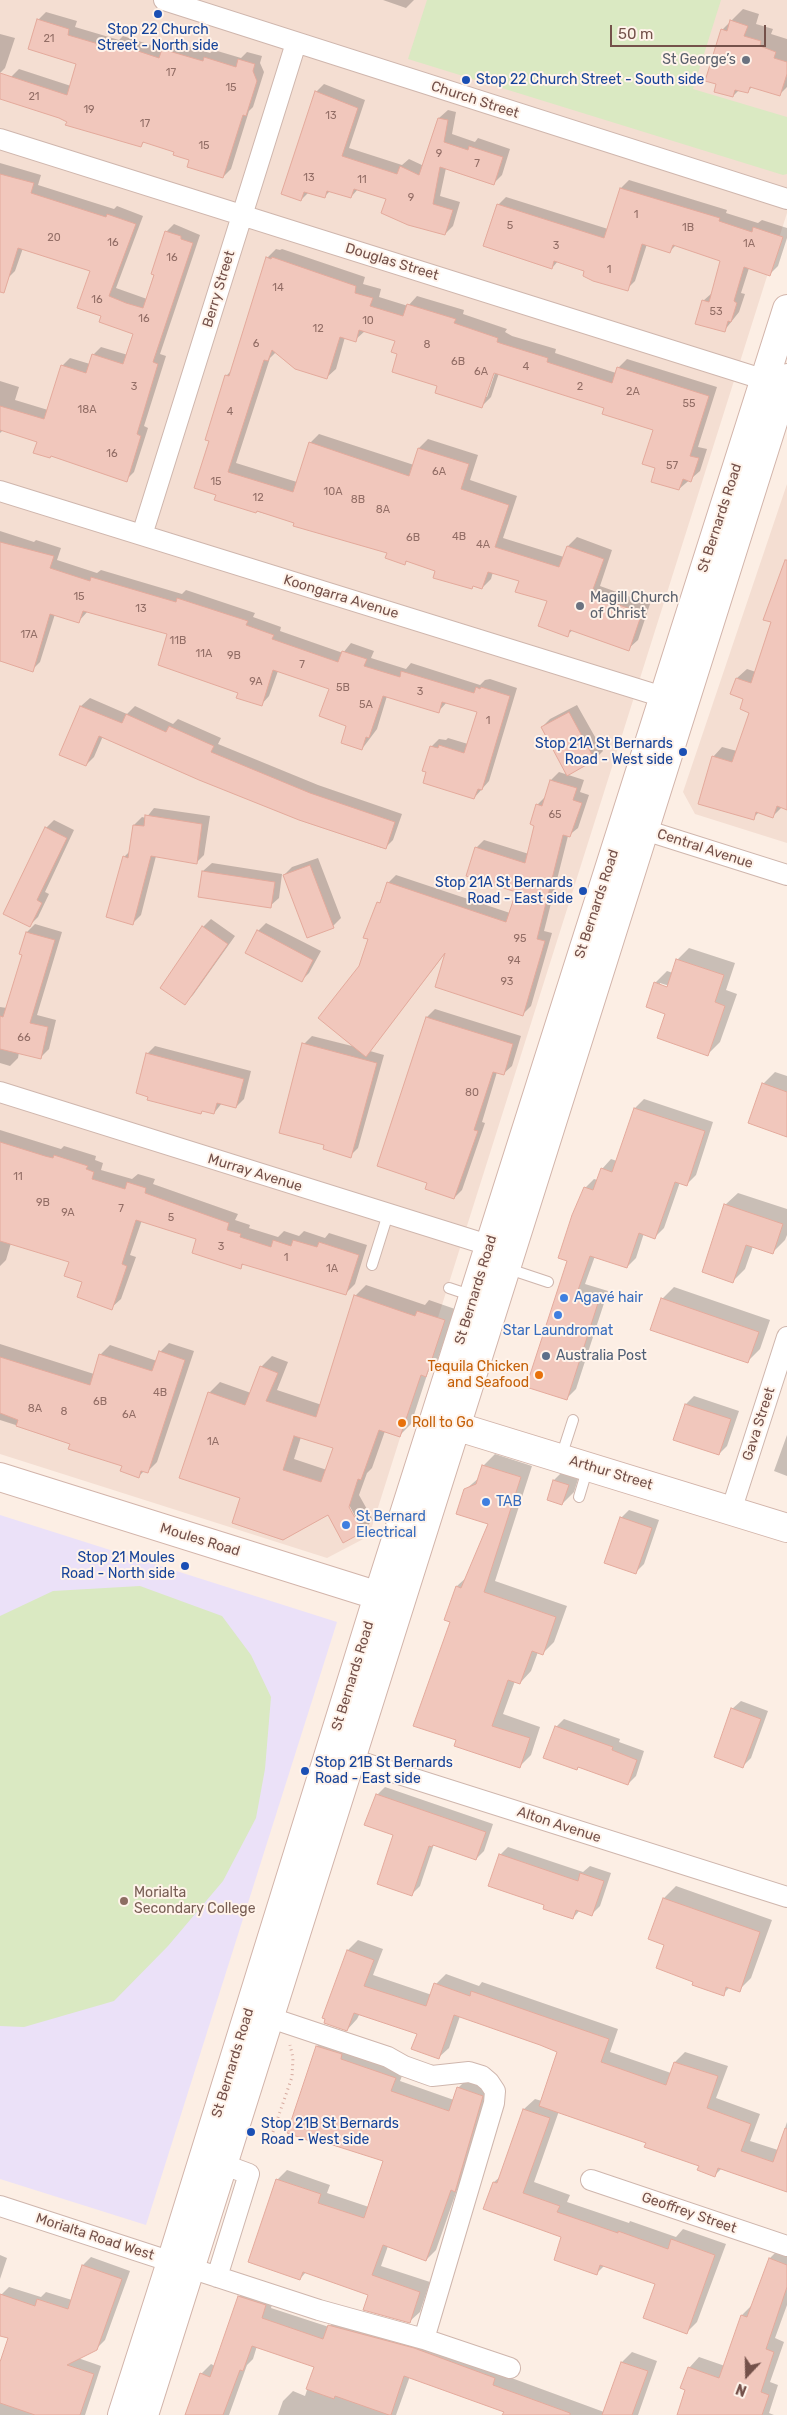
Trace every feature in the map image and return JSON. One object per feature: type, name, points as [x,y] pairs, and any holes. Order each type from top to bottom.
[{"type":"main road","name":"St Bernards Road","points":[[144,2415],[181,2265],[340,1755],[446,1422],[502,1255],[673,700],[779,381],[787,309]]},
{"type":"main road","name":"St Bernards Road","points":[[446,1422],[474,1297],[502,1255]]},
{"type":"main road","name":"Arthur Street","points":[[446,1422],[787,1528]]},
{"type":"main road","name":"Moules Road","points":[[0,1477],[389,1599]]},
{"type":"main road","name":"St Bernards Road","points":[[122,2415],[222,2164],[268,2017],[340,1755]]},
{"type":"street","name":"Church Street","points":[[164,0],[220,8],[296,43],[787,199]]},
{"type":"street","name":"Berry Street","points":[[142,535],[296,43]]},
{"type":"street","name":"Douglas Street","points":[[0,138],[779,381]]},
{"type":"street","name":"Koongarra Avenue","points":[[0,491],[673,700]]},
{"type":"street","name":"Central Avenue","points":[[633,826],[787,875]]},
{"type":"street","name":"Murray Avenue","points":[[0,1092],[388,1214],[502,1255]]},
{"type":"street","name":"Gava Street","points":[[731,1510],[787,1337]]},
{"type":"street","name":"Alton Avenue","points":[[340,1755],[787,1897]]},
{"type":"street","points":[[268,2017],[379,2054],[418,2072],[432,2076],[469,2072],[482,2076],[490,2082],[495,2091],[494,2104],[424,2339]]},
{"type":"street","points":[[217,2277],[249,2174],[222,2164]]},
{"type":"street","name":"Geoffrey Street","points":[[591,2180],[787,2246]]},
{"type":"street","name":"Morialta Road West","points":[[0,2206],[353,2321],[424,2339],[510,2368]]},
{"type":"lane","points":[[372,1265],[388,1214]]},
{"type":"lane","points":[[502,1255],[548,1282]]},
{"type":"lane","points":[[449,1288],[474,1297]]},
{"type":"lane","points":[[561,1458],[573,1420]]},
{"type":"lane","points":[[579,1497],[588,1466]]},
{"type":"path","points":[[273,2132],[292,2076],[293,2058],[289,2044]]},
{"type":"shaded area","points":[[0,0],[787,0],[787,213],[369,1536],[327,1558],[0,1454]]},
{"type":"shaded area","points":[[787,484],[787,843],[695,814],[683,792]]},
{"type":"shaded area","name":"Morialta Secondary College","points":[[0,1515],[337,1622],[146,2225],[0,2179]]},
{"type":"green space","points":[[427,0],[721,0],[693,89],[787,117],[787,174],[783,175],[408,59]]},
{"type":"green space","points":[[140,1586],[222,1616],[251,1655],[271,1697],[265,1769],[256,1818],[223,1881],[168,1946],[114,2001],[24,2027],[0,2026],[0,1616],[53,1591]]},
{"type":"building","points":[[37,19],[69,29],[68,35],[112,48],[114,43],[159,58],[162,49],[203,61],[204,57],[236,67],[238,59],[255,64],[253,71],[257,81],[246,116],[243,115],[223,178],[187,167],[189,160],[173,155],[174,152],[143,142],[141,147],[65,125],[67,122],[59,118],[0,99],[0,73],[67,95],[76,64],[28,49]]},
{"type":"building","name":"St George’s","points":[[730,20],[748,26],[744,36],[761,41],[760,46],[776,52],[774,58],[787,62],[787,74],[780,96],[750,87],[748,93],[735,90],[733,97],[714,92],[716,84],[705,81],[721,29],[727,31]]},
{"type":"building","points":[[315,91],[358,108],[342,156],[397,174],[400,166],[419,175],[438,118],[448,120],[444,142],[468,150],[469,146],[503,157],[494,185],[440,167],[433,204],[453,210],[445,235],[408,225],[381,213],[386,199],[354,189],[351,198],[327,191],[325,198],[304,192],[301,201],[281,194]]},
{"type":"building","points":[[0,174],[34,183],[31,193],[106,217],[107,214],[136,224],[109,296],[126,303],[143,308],[154,275],[151,274],[165,231],[181,236],[181,239],[193,243],[153,362],[158,364],[137,434],[141,436],[127,482],[51,456],[50,458],[33,453],[37,442],[0,430],[0,406],[44,419],[61,365],[86,373],[92,354],[123,364],[133,334],[99,322],[101,316],[77,308],[90,271],[18,248],[4,293],[0,292]]},
{"type":"building","points":[[620,188],[720,218],[719,221],[752,232],[753,227],[783,237],[770,276],[744,267],[734,301],[737,303],[731,322],[728,321],[725,332],[695,324],[702,300],[709,302],[720,261],[673,245],[670,253],[642,244],[628,291],[593,281],[583,276],[584,271],[554,261],[552,269],[483,246],[497,204],[604,238]]},
{"type":"building","points":[[266,257],[271,259],[272,257],[356,286],[355,293],[373,298],[370,306],[403,316],[407,304],[456,319],[454,323],[498,338],[497,342],[548,358],[547,362],[612,383],[617,367],[709,396],[690,456],[699,458],[691,482],[683,479],[679,490],[651,482],[655,468],[642,464],[653,430],[602,414],[604,408],[494,373],[482,408],[435,393],[437,386],[392,372],[397,354],[391,352],[395,341],[359,330],[356,342],[340,337],[327,379],[295,369],[272,350],[268,361],[264,360],[228,472],[293,492],[309,442],[409,476],[418,448],[469,464],[461,489],[509,505],[495,547],[559,567],[567,546],[604,559],[591,595],[642,613],[629,651],[570,630],[568,637],[538,626],[547,601],[515,592],[519,581],[488,572],[482,589],[473,586],[472,589],[433,578],[435,571],[406,561],[405,565],[385,558],[387,553],[293,526],[294,523],[257,511],[256,513],[214,500],[216,495],[194,488],[209,441],[205,440],[225,375],[229,376]]},
{"type":"building","points":[[0,542],[54,556],[50,568],[90,581],[91,577],[176,602],[177,598],[248,621],[246,625],[274,635],[272,639],[338,662],[342,651],[367,659],[364,666],[400,677],[401,671],[474,693],[476,687],[480,689],[481,687],[510,696],[482,790],[478,789],[474,799],[423,783],[426,772],[422,771],[430,746],[438,748],[439,745],[464,753],[477,712],[442,702],[439,713],[383,696],[369,738],[366,737],[362,750],[341,743],[346,726],[319,716],[329,689],[273,670],[262,706],[236,698],[238,693],[158,665],[167,634],[83,611],[79,623],[50,614],[33,672],[0,661]]},
{"type":"building","points":[[785,560],[787,560],[787,810],[777,806],[773,818],[756,812],[754,820],[698,804],[712,756],[732,762],[749,713],[740,709],[743,699],[730,694],[736,678],[751,683],[771,622],[763,620]]},
{"type":"building","points":[[80,706],[122,723],[126,714],[166,732],[169,726],[214,746],[211,752],[310,793],[395,822],[386,849],[299,820],[199,780],[99,736],[86,766],[59,755]]},
{"type":"building","points":[[569,712],[595,760],[567,776],[541,727]]},
{"type":"building","points":[[550,780],[577,788],[573,800],[582,803],[570,837],[563,835],[537,939],[545,941],[523,1016],[435,987],[445,953],[366,1057],[318,1018],[359,966],[368,939],[363,938],[377,902],[380,903],[387,882],[506,922],[516,892],[466,876],[475,847],[525,863],[534,826],[530,824],[536,804],[542,806]]},
{"type":"building","points":[[145,815],[202,824],[197,864],[151,856],[133,925],[106,917],[123,856],[128,858],[133,825],[144,826]]},
{"type":"building","points":[[45,827],[67,838],[37,900],[42,903],[30,927],[3,914]]},
{"type":"building","points":[[310,865],[334,928],[307,938],[283,875]]},
{"type":"building","points":[[202,871],[275,882],[271,908],[198,897]]},
{"type":"building","points":[[202,926],[228,944],[185,1005],[160,988]]},
{"type":"building","points":[[257,930],[313,960],[302,982],[245,953]]},
{"type":"building","points":[[26,932],[55,940],[30,1023],[48,1027],[41,1059],[0,1049],[0,1016],[3,1017],[22,955],[19,954]]},
{"type":"building","points":[[676,959],[724,975],[715,1002],[725,1006],[708,1056],[657,1038],[665,1014],[646,1007],[654,982],[667,987]]},
{"type":"building","points":[[426,1017],[513,1044],[504,1075],[493,1072],[474,1130],[478,1131],[454,1199],[425,1189],[427,1183],[377,1166]]},
{"type":"building","points":[[302,1043],[377,1063],[351,1158],[323,1149],[324,1145],[279,1133]]},
{"type":"building","points":[[146,1053],[244,1079],[236,1108],[217,1103],[214,1114],[202,1111],[201,1114],[147,1100],[148,1097],[136,1093]]},
{"type":"building","points":[[762,1083],[787,1092],[787,1137],[748,1123]]},
{"type":"building","points":[[634,1108],[705,1131],[687,1186],[675,1182],[655,1239],[639,1233],[627,1268],[590,1256],[577,1293],[599,1300],[567,1400],[526,1387],[567,1261],[558,1258],[572,1215],[584,1187],[593,1190],[601,1168],[612,1172]]},
{"type":"building","points":[[0,1142],[53,1158],[54,1155],[88,1166],[86,1169],[94,1172],[92,1179],[125,1189],[127,1182],[146,1188],[145,1193],[229,1223],[227,1230],[241,1234],[240,1237],[271,1247],[273,1240],[291,1246],[293,1240],[317,1247],[319,1242],[359,1255],[346,1295],[242,1264],[241,1269],[192,1253],[196,1239],[136,1220],[122,1264],[127,1266],[112,1310],[77,1297],[82,1282],[64,1276],[69,1262],[0,1241]]},
{"type":"building","points":[[724,1204],[783,1224],[773,1254],[746,1245],[733,1283],[702,1272]]},
{"type":"building","points":[[354,1295],[415,1316],[417,1311],[445,1320],[426,1377],[421,1375],[400,1437],[379,1430],[361,1480],[358,1479],[349,1507],[363,1532],[343,1543],[328,1515],[283,1540],[232,1523],[240,1498],[179,1478],[208,1392],[245,1405],[260,1366],[278,1373],[266,1401],[316,1417]],"holes":[[[294,1436],[333,1448],[321,1482],[283,1470]]]},
{"type":"building","points":[[661,1298],[759,1332],[748,1363],[650,1330]]},
{"type":"building","points":[[159,1351],[185,1360],[148,1473],[141,1471],[139,1478],[120,1471],[122,1466],[68,1449],[70,1444],[16,1426],[18,1420],[0,1413],[0,1357],[90,1385],[99,1354],[152,1371]]},
{"type":"building","points":[[685,1404],[731,1419],[719,1455],[673,1440]]},
{"type":"building","points":[[482,1465],[521,1477],[484,1592],[556,1617],[543,1655],[532,1651],[520,1684],[508,1680],[492,1726],[530,1738],[520,1768],[454,1746],[456,1740],[413,1726],[450,1622],[444,1620],[456,1586],[461,1588],[488,1524],[456,1514],[464,1489],[476,1484]]},
{"type":"building","points":[[553,1480],[569,1485],[562,1505],[547,1500]]},
{"type":"building","points":[[620,1517],[652,1528],[636,1574],[604,1563]]},
{"type":"building","points":[[731,1708],[761,1719],[743,1768],[714,1757]]},
{"type":"building","points":[[555,1726],[613,1747],[612,1750],[637,1760],[628,1785],[578,1767],[577,1770],[543,1758]]},
{"type":"building","points":[[376,1794],[486,1832],[476,1860],[433,1845],[432,1847],[429,1846],[412,1896],[377,1884],[393,1835],[364,1825]]},
{"type":"building","points":[[499,1854],[578,1881],[580,1873],[604,1881],[592,1916],[576,1910],[573,1919],[543,1909],[544,1905],[488,1886]]},
{"type":"building","points":[[663,1898],[760,1932],[740,1992],[726,1987],[724,1996],[692,1985],[693,1982],[656,1968],[664,1945],[648,1939]]},
{"type":"building","points":[[347,1950],[374,1960],[364,1986],[426,2006],[434,1983],[470,1996],[471,1991],[609,2039],[601,2062],[666,2085],[674,2062],[718,2076],[707,2108],[751,2124],[741,2151],[773,2162],[785,2128],[787,2129],[787,2192],[718,2168],[715,2177],[697,2170],[699,2166],[644,2147],[646,2143],[539,2106],[557,2052],[540,2045],[454,2015],[439,2059],[411,2049],[417,2034],[354,2013],[347,2031],[324,2023],[325,2019],[322,2018]]},
{"type":"building","points":[[316,2046],[342,2054],[341,2059],[396,2078],[391,2091],[449,2111],[457,2087],[483,2096],[455,2192],[451,2190],[426,2261],[383,2245],[372,2275],[420,2292],[410,2323],[363,2310],[368,2295],[303,2272],[300,2280],[248,2262],[276,2179],[321,2194],[318,2203],[364,2218],[383,2161],[314,2139],[313,2142],[287,2133]]},
{"type":"building","points":[[523,2109],[550,2118],[523,2193],[560,2206],[557,2212],[618,2233],[618,2231],[668,2249],[671,2239],[715,2255],[687,2334],[643,2318],[655,2284],[600,2265],[597,2275],[554,2260],[561,2237],[483,2209],[493,2182],[497,2183]]},
{"type":"building","points":[[769,2258],[787,2265],[787,2287],[766,2349],[774,2352],[761,2392],[769,2395],[762,2415],[677,2415],[685,2390],[680,2388],[688,2367],[719,2378],[741,2315],[747,2317]]},
{"type":"building","points":[[82,2265],[122,2279],[97,2350],[67,2365],[94,2374],[80,2415],[35,2415],[0,2403],[0,2362],[8,2338],[0,2336],[0,2294],[35,2306],[37,2299],[68,2309]]},
{"type":"building","points":[[238,2296],[266,2305],[262,2318],[323,2339],[328,2325],[414,2348],[495,2378],[493,2385],[570,2413],[570,2415],[502,2415],[504,2412],[404,2376],[391,2415],[389,2415],[335,2396],[334,2399],[306,2389],[314,2367],[252,2346],[243,2371],[240,2370],[223,2415],[185,2415],[200,2373],[210,2377]]},
{"type":"building","points":[[621,2362],[648,2371],[632,2415],[602,2415]]},
{"type":"place","name":"Stop 22 Church Street - North side","points":[[158,14]]},
{"type":"place","name":"St George’s","points":[[746,60]]},
{"type":"place","name":"Stop 22 Church Street - South side","points":[[466,80]]},
{"type":"place","name":"Magill Church of Christ","points":[[580,606]]},
{"type":"place","name":"Stop 21A St Bernards Road - West side","points":[[683,752]]},
{"type":"place","name":"Stop 21A St Bernards Road - East side","points":[[583,891]]},
{"type":"place","name":"Agavé hair","points":[[564,1298]]},
{"type":"place","name":"Star Laundromat","points":[[558,1315]]},
{"type":"place","name":"Australia Post","points":[[546,1356]]},
{"type":"place","name":"Tequila Chicken and Seafood","points":[[539,1375]]},
{"type":"place","name":"Roll to Go","points":[[402,1423]]},
{"type":"place","name":"TAB","points":[[486,1502]]},
{"type":"place","name":"St Bernard Electrical","points":[[346,1525]]},
{"type":"place","name":"Stop 21 Moules Road - North side","points":[[185,1566]]},
{"type":"place","name":"Stop 21B St Bernards Road - East side","points":[[305,1771]]},
{"type":"place","name":"Morialta Secondary College","points":[[124,1901]]},
{"type":"place","name":"Stop 21B St Bernards Road - West side","points":[[251,2132]]}]
